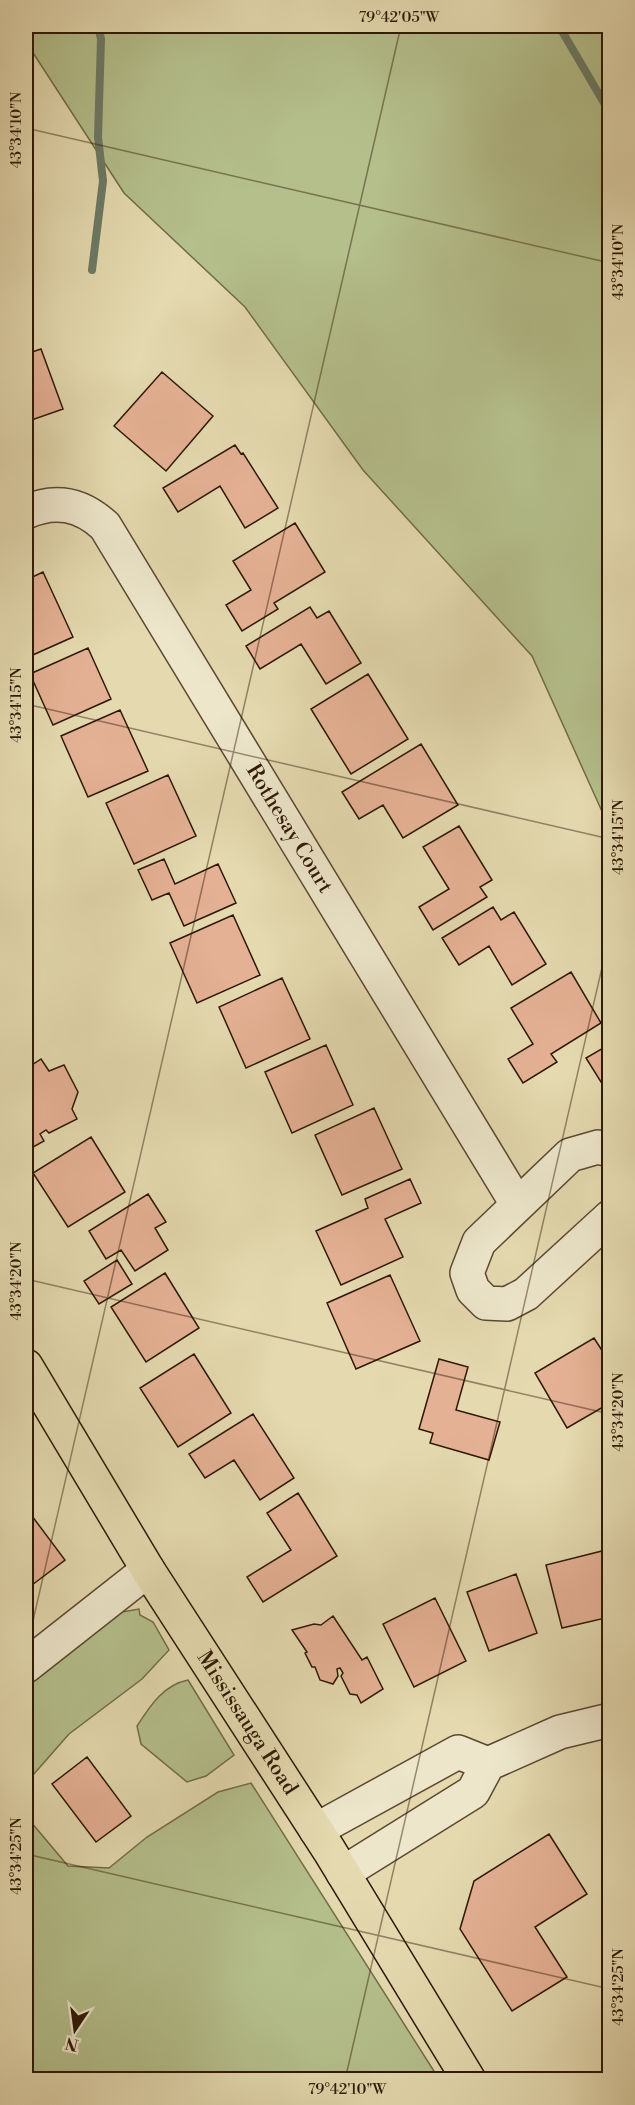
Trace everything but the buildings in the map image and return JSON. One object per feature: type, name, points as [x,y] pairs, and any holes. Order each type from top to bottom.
[{"type":"main road","name":"Mississauga Road","points":[[26,1366],[148,1570],[316,1830],[469,2079]]},
{"type":"street","name":"Rothesay Court","points":[[26,512],[51,504],[63,504],[86,511],[105,526],[517,1204]]},
{"type":"street","points":[[609,1150],[598,1147],[570,1155],[479,1242],[467,1273],[473,1290],[486,1303],[507,1304],[526,1294],[609,1217]]},
{"type":"street","points":[[26,1666],[148,1570]]},
{"type":"street","points":[[343,1873],[473,1792],[488,1764],[560,1732],[609,1720]]},
{"type":"street","points":[[316,1830],[458,1752],[488,1764]]},
{"type":"green space","points":[[26,26],[609,26],[609,827],[532,656],[363,470],[245,307],[124,193],[26,42]]},
{"type":"green space","points":[[139,1609],[140,1615],[153,1622],[169,1650],[142,1679],[69,1734],[26,1783],[26,1687],[122,1612]]},
{"type":"green space","points":[[188,1680],[234,1755],[206,1776],[187,1782],[141,1744],[137,1726],[164,1691]]},
{"type":"green space","points":[[251,1783],[439,2079],[26,2079],[26,1816],[68,1866],[109,1868],[147,1837],[218,1792]]},
{"type":"waterway","points":[[92,270],[103,181],[98,137],[101,39],[98,26]]},
{"type":"waterway","points":[[559,26],[610,113]]}]
